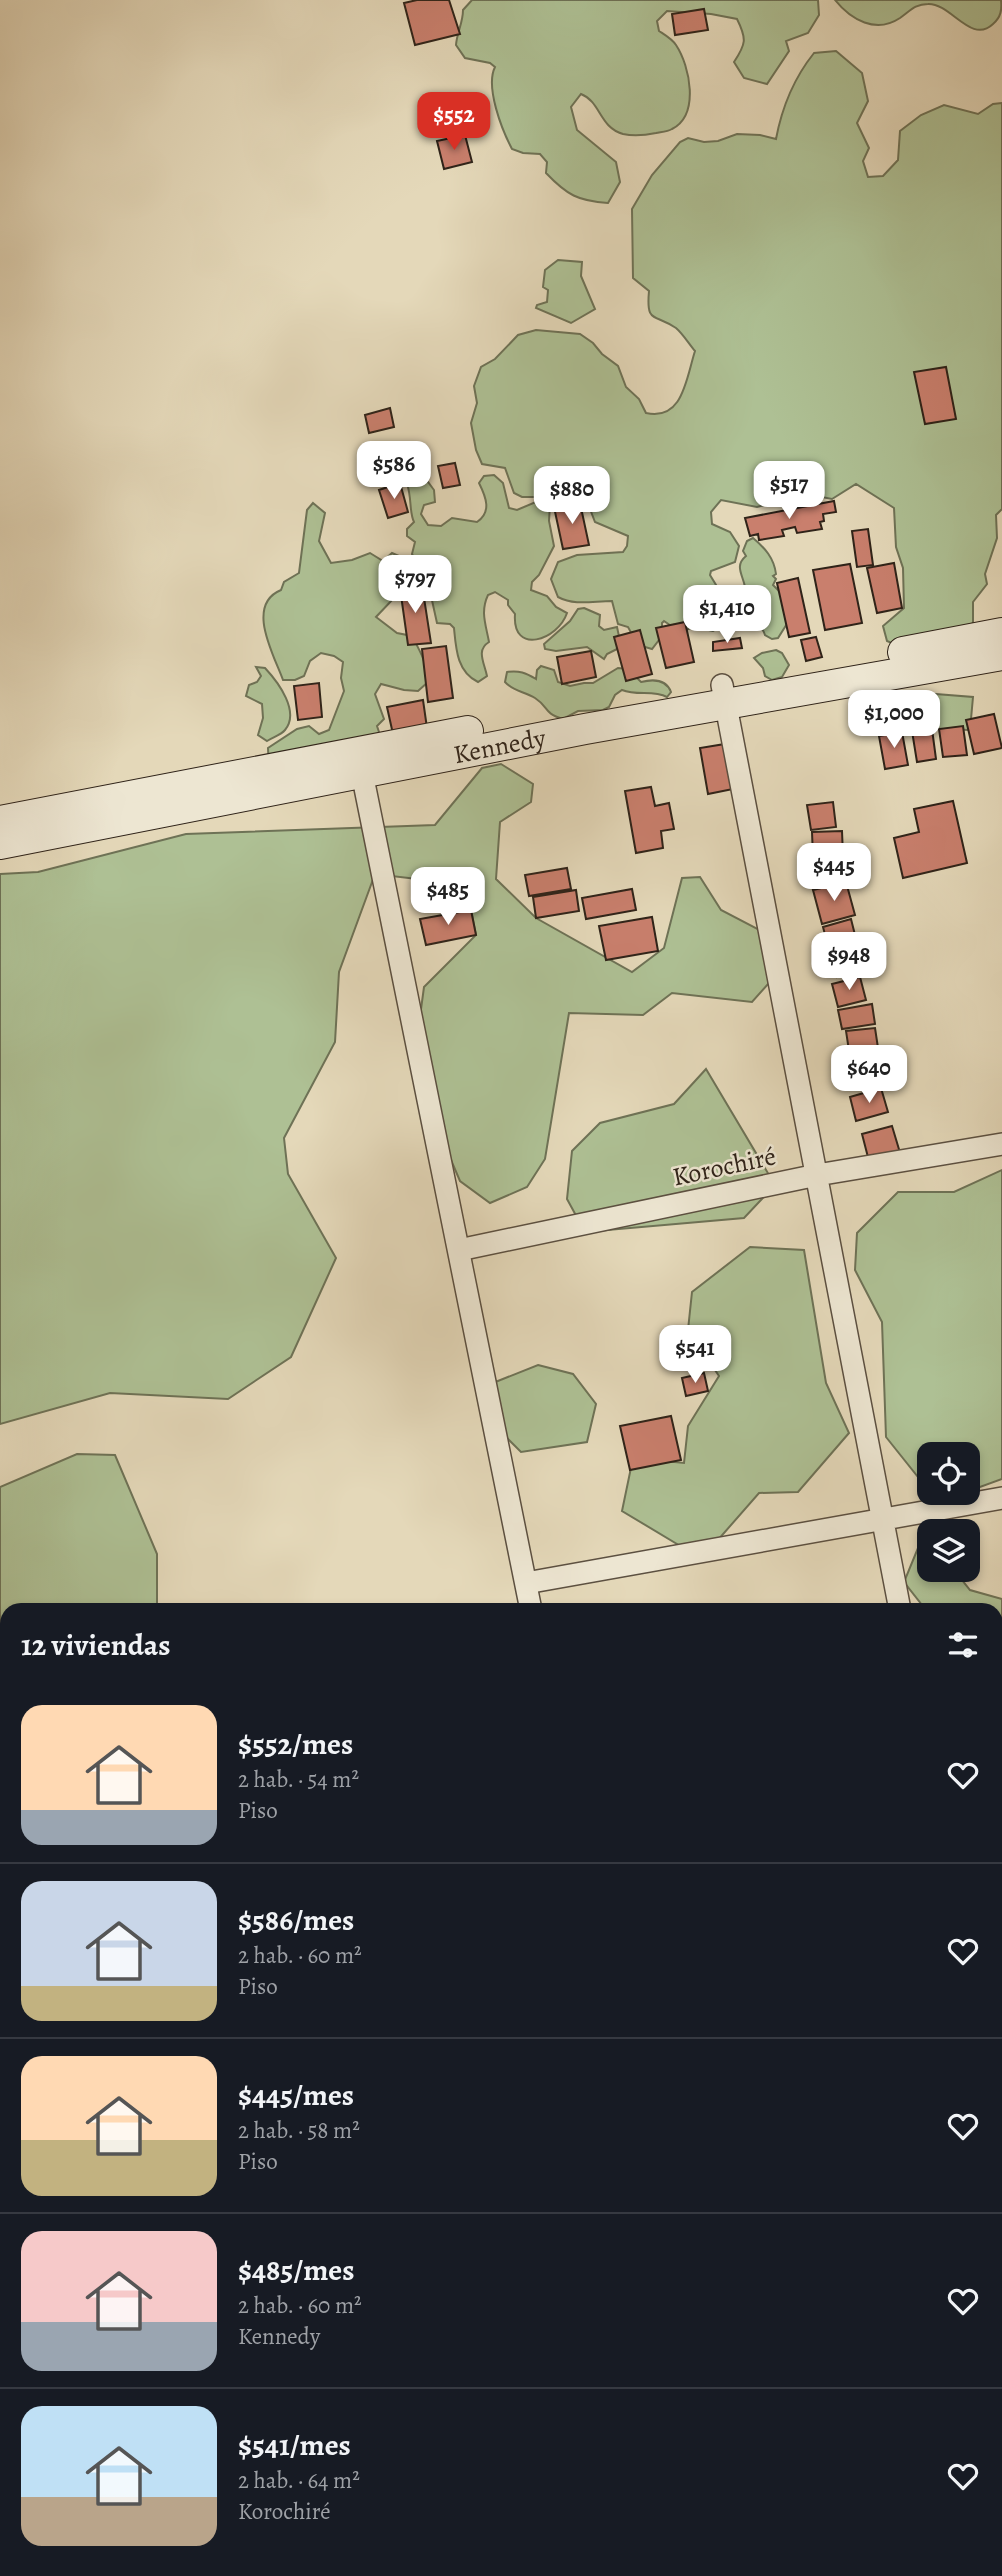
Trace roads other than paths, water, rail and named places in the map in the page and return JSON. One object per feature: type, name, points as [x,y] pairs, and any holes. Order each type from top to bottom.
[{"type":"main road","name":"Kennedy","points":[[0,844],[362,773],[1002,634]]},
{"type":"main road","name":"Kennedy","points":[[0,821],[273,767],[724,695],[1002,655]]},
{"type":"street","points":[[724,695],[899,1603]]},
{"type":"street","points":[[362,773],[530,1603]]},
{"type":"street","name":"Korochiré","points":[[459,1251],[817,1175],[1002,1144]]},
{"type":"street","points":[[526,1583],[1002,1497]]}]
